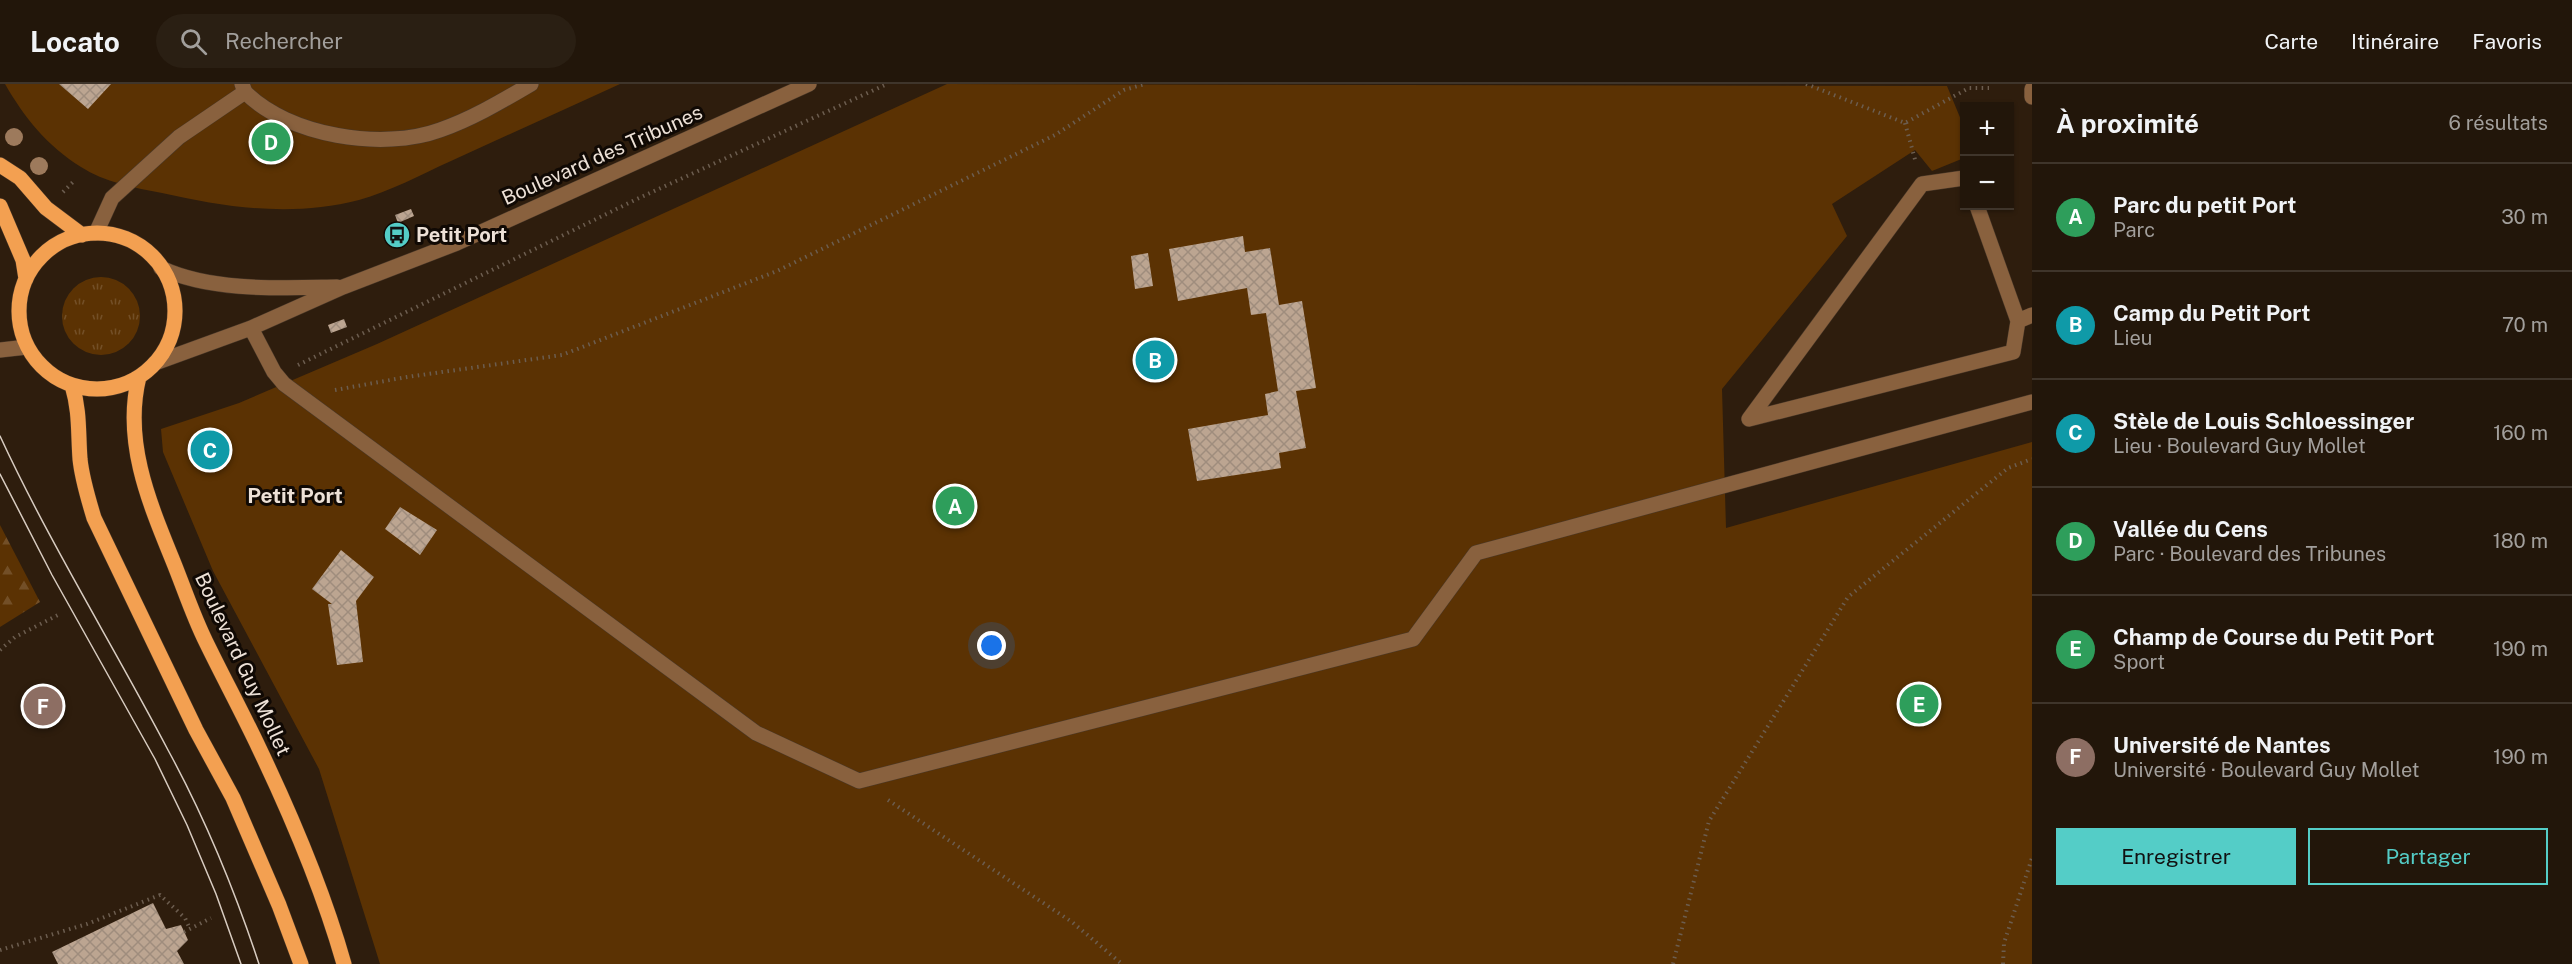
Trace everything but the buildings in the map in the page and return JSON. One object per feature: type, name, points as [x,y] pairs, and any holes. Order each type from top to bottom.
[{"type":"main road","points":[[0,165],[20,178],[46,208],[89,234],[118,237],[133,242],[152,256],[161,268],[172,294],[174,316],[170,338],[154,363],[139,377],[123,385],[89,389],[72,385],[43,368],[27,346],[19,317],[19,301],[26,279],[34,265],[51,248],[89,234]]},
{"type":"main road","points":[[0,206],[23,260],[26,279]]},
{"type":"main road","name":"Boulevard Guy Mollet","points":[[139,377],[133,399],[133,421],[137,455],[148,498],[205,640],[259,747],[284,805],[313,876],[344,964]]},
{"type":"main road","points":[[72,385],[78,406],[80,457],[85,488],[94,518],[196,730],[233,798],[256,849],[301,964]]},
{"type":"street","points":[[89,234],[112,198],[179,136],[243,88],[259,106],[306,129],[334,136],[396,139],[439,131],[486,110],[531,84]]},
{"type":"street","name":"Boulevard des Tribunes","points":[[154,363],[251,328],[343,287],[458,243],[809,84]]},
{"type":"street","points":[[2032,89],[2032,97]]},
{"type":"street","points":[[1960,179],[1922,184],[1749,419],[2013,352],[2025,318],[1979,210]]},
{"type":"street","name":"Boulevard des Tribunes","points":[[161,268],[188,278],[259,287],[343,287]]},
{"type":"street","points":[[251,328],[274,372],[284,384],[756,733],[859,781],[1413,639],[1476,553],[2032,402]]},
{"type":"street","points":[[0,350],[27,346]]},
{"type":"path","points":[[274,372],[296,367],[637,199],[887,84]]},
{"type":"path","points":[[302,397],[407,377],[562,355],[777,270],[1055,135],[1124,90],[1145,84]]},
{"type":"path","points":[[1806,84],[1905,123]]},
{"type":"path","points":[[1905,123],[1969,88],[1989,88]]},
{"type":"path","points":[[1905,123],[1922,184]]},
{"type":"path","points":[[62,192],[75,180]]},
{"type":"path","points":[[1673,964],[1709,821],[1848,597],[2008,468],[2032,459]]},
{"type":"path","points":[[0,650],[15,637],[60,614]]},
{"type":"path","points":[[859,781],[1072,922],[1122,964]]},
{"type":"path","points":[[2003,964],[2004,944],[2032,858]]},
{"type":"path","points":[[0,950],[87,924],[160,895],[185,918],[190,929]]},
{"type":"path","points":[[184,932],[211,918]]},
{"type":"green space","points":[[5,84],[620,84],[382,192],[334,205],[285,209],[211,203],[131,187],[100,177],[57,150],[28,119]]},
{"type":"green space","points":[[947,84],[1947,86],[1960,117],[1960,160],[1932,171],[1915,150],[1832,204],[1847,236],[1722,389],[1726,528],[2032,442],[2032,964],[380,964],[319,769],[213,571],[163,452],[161,429],[239,403],[377,344]]},
{"type":"green space","points":[[93,277],[109,277],[123,283],[134,294],[140,308],[140,324],[134,338],[123,349],[109,355],[93,355],[79,349],[68,338],[62,324],[62,308],[68,294],[79,283]]},
{"type":"green space","points":[[0,525],[40,602],[0,627]]},
{"type":"tram line","points":[[0,436],[40,516],[182,776],[207,828],[240,909],[259,964]]},
{"type":"tram line","points":[[0,474],[52,575],[155,759],[187,825],[216,894],[241,964]]},
{"type":"place","name":"Vallée du Cens","points":[[271,142]]},
{"type":"place","name":"Petit Port","points":[[397,235]]},
{"type":"place","name":"Camp du Petit Port","points":[[1155,360]]},
{"type":"place","name":"Stèle de Louis Schloessinger","points":[[210,450]]},
{"type":"place","name":"Parc du petit Port","points":[[955,506]]},
{"type":"place","name":"Champ de Course du Petit Port","points":[[1919,704]]},
{"type":"place","name":"Université de Nantes","points":[[43,706]]},
{"type":"district","name":"Petit Port","points":[[295,495]]}]
